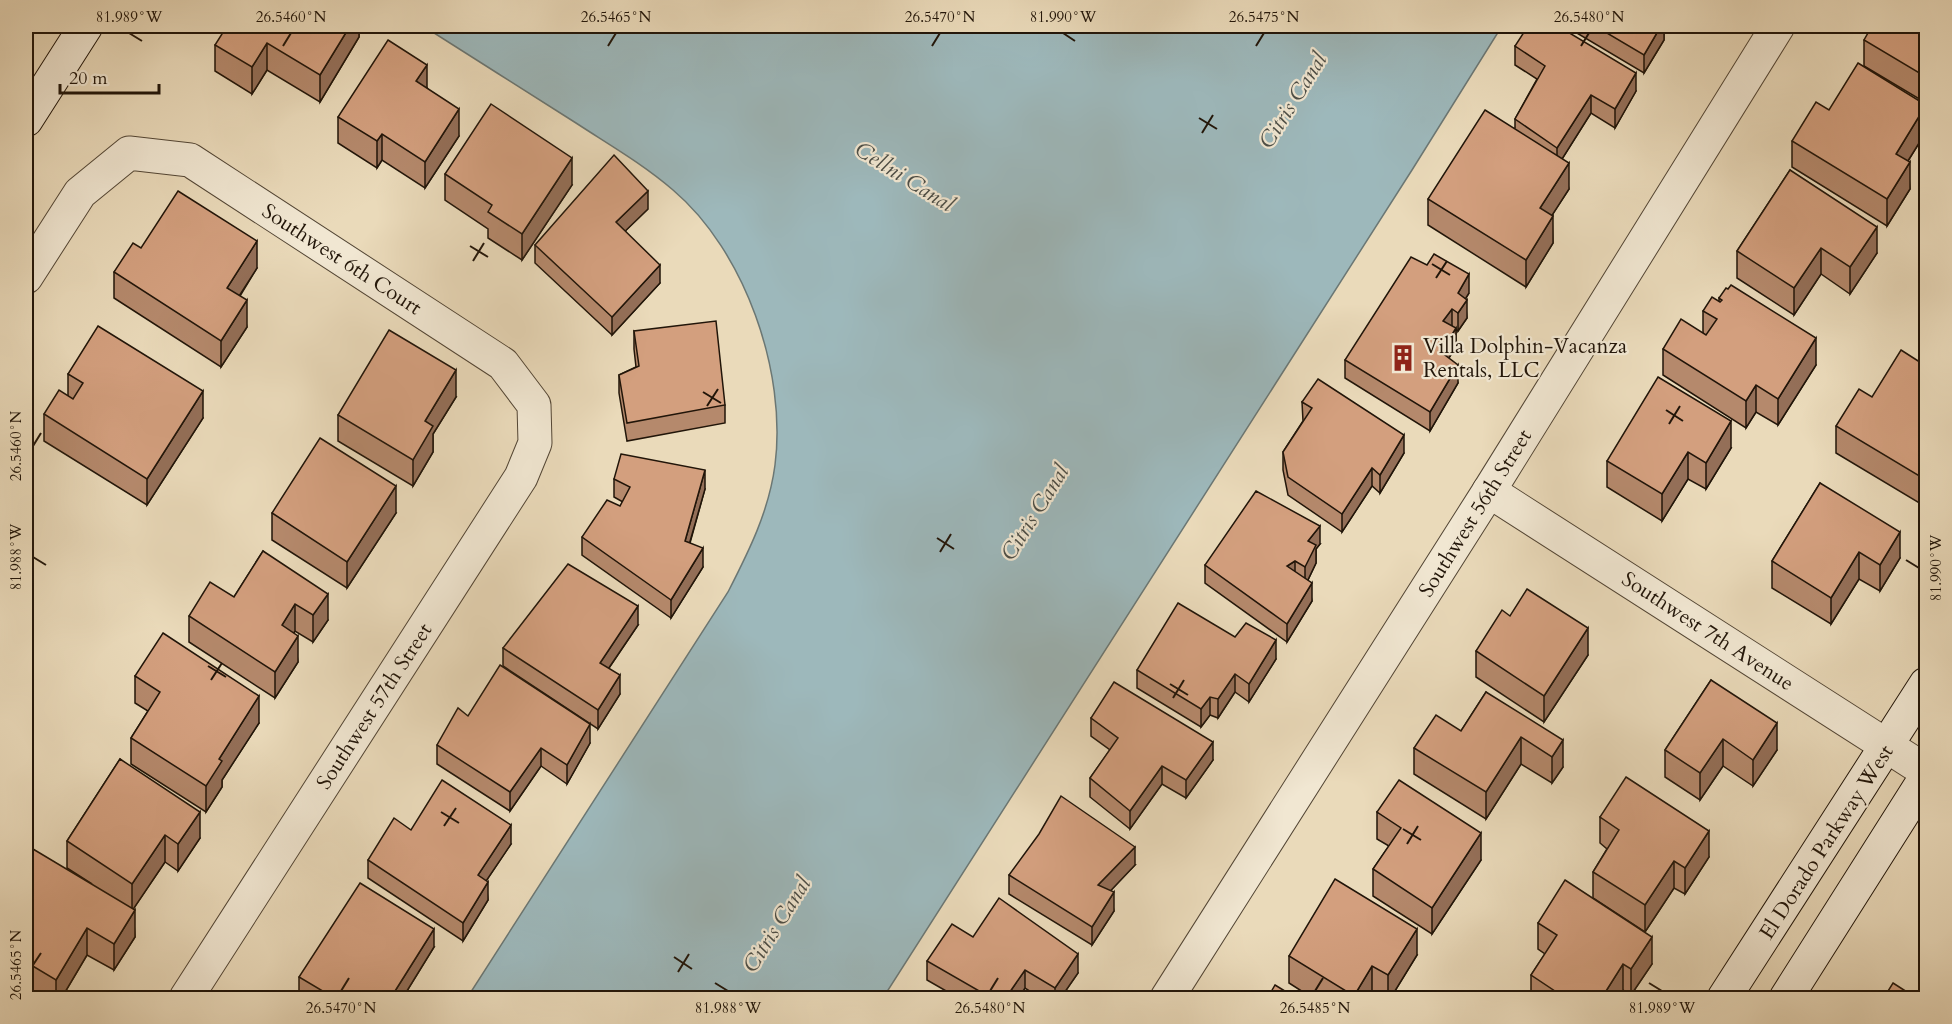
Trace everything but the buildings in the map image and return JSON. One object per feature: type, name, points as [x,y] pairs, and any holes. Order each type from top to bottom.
[{"type":"street","points":[[26,120],[86,26]]},
{"type":"street","name":"Southwest 56th Street","points":[[1167,999],[1489,492],[1778,26]]},
{"type":"street","name":"Southwest 6th Court","points":[[26,278],[80,193],[129,153],[190,160],[503,364],[534,405]]},
{"type":"street","name":"Southwest 57th Street","points":[[186,999],[521,477],[535,443],[534,405]]},
{"type":"street","name":"Southwest 7th Avenue","points":[[1489,492],[1926,771]]},
{"type":"street","name":"El Dorado Parkway West","points":[[1724,999],[1926,684]]},
{"type":"street","points":[[1786,999],[1926,777]]},
{"type":"water","points":[[423,26],[1502,26],[883,998],[467,998],[728,592],[751,546],[763,515],[775,465],[777,429],[774,391],[767,353],[756,316],[740,279],[721,246],[699,216],[673,190],[638,163]]},
{"type":"place","name":"Villa Dolphin-Vacanza Rentals, LLC","points":[[1403,358]]},
{"type":"water label","name":"Citris Canal","points":[[1292,100]]},
{"type":"water label","name":"Cellni Canal","points":[[905,176]]},
{"type":"water label","name":"Citris Canal","points":[[1034,512]]},
{"type":"water label","name":"Citris Canal","points":[[776,924]]}]
